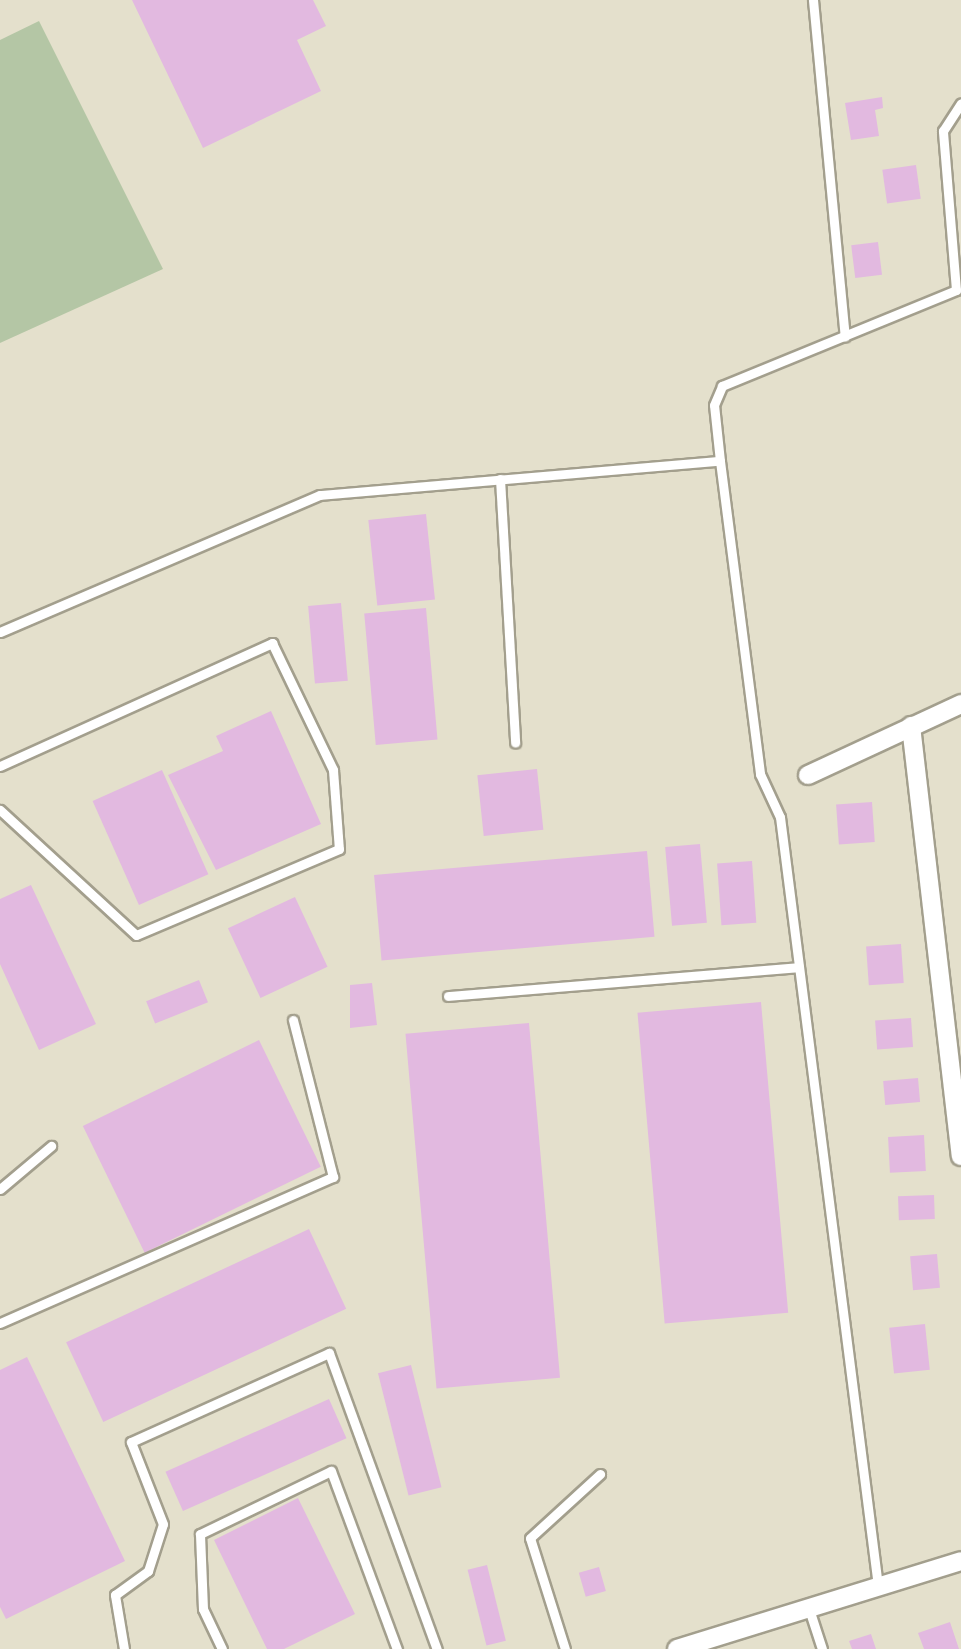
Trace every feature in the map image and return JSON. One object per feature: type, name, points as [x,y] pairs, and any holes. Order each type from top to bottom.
[{"type":"street","points":[[808,775],[961,704]]},
{"type":"street","points":[[910,726],[956,1054],[961,1156]]},
{"type":"street","points":[[677,1649],[961,1561]]},
{"type":"lane","points":[[813,0],[845,336]]},
{"type":"lane","points":[[878,1586],[780,817],[760,774],[714,404],[722,386],[956,290],[943,131],[961,103]]},
{"type":"lane","points":[[0,632],[320,495],[720,461]]},
{"type":"lane","points":[[500,479],[515,742]]},
{"type":"lane","points":[[0,766],[272,643],[333,770],[339,849],[136,935],[0,810]]},
{"type":"lane","points":[[448,996],[800,967]]},
{"type":"lane","points":[[0,1323],[333,1177],[292,1020]]},
{"type":"lane","points":[[0,1189],[51,1146]]},
{"type":"lane","points":[[124,1649],[116,1594],[148,1570],[163,1524],[131,1442],[329,1353],[437,1649]]},
{"type":"lane","points":[[222,1649],[202,1609],[200,1534],[330,1471],[396,1648],[386,1649]]},
{"type":"lane","points":[[566,1649],[530,1538],[600,1474]]},
{"type":"lane","points":[[808,1607],[822,1649]]},
{"type":"green space","points":[[39,21],[163,269],[0,343],[0,40]]},
{"type":"building","points":[[132,0],[313,0],[326,26],[297,40],[321,91],[203,148]]},
{"type":"building","points":[[882,97],[883,108],[875,110],[879,136],[851,140],[845,103]]},
{"type":"building","points":[[916,165],[921,199],[887,203],[882,170]]},
{"type":"building","points":[[878,242],[882,275],[855,278],[851,245]]},
{"type":"building","points":[[426,514],[435,600],[377,606],[368,520]]},
{"type":"building","points":[[341,603],[348,681],[315,684],[308,606]]},
{"type":"building","points":[[426,608],[438,739],[376,745],[364,613]]},
{"type":"building","points":[[271,711],[321,824],[216,870],[168,775],[223,751],[216,736]]},
{"type":"building","points":[[537,769],[543,830],[484,836],[477,775]]},
{"type":"building","points":[[162,770],[208,874],[139,905],[93,801]]},
{"type":"building","points":[[872,802],[875,842],[839,844],[836,805]]},
{"type":"building","points":[[700,844],[707,923],[672,926],[665,847]]},
{"type":"building","points":[[647,851],[654,937],[382,961],[374,875]]},
{"type":"building","points":[[752,861],[756,923],[721,925],[717,863]]},
{"type":"building","points":[[31,885],[96,1024],[39,1050],[0,964],[0,899]]},
{"type":"building","points":[[295,897],[328,967],[260,998],[228,928]]},
{"type":"building","points":[[901,944],[904,983],[869,985],[866,946]]},
{"type":"building","points":[[199,980],[208,1002],[155,1024],[146,1001]]},
{"type":"building","points":[[372,983],[377,1025],[350,1028],[350,985]]},
{"type":"building","points":[[761,1002],[788,1313],[665,1324],[637,1013]]},
{"type":"building","points":[[911,1018],[913,1047],[877,1049],[875,1021]]},
{"type":"building","points":[[529,1023],[560,1378],[436,1388],[405,1034]]},
{"type":"building","points":[[259,1040],[321,1167],[145,1253],[83,1126]]},
{"type":"building","points":[[918,1078],[920,1102],[885,1105],[883,1081]]},
{"type":"building","points":[[924,1135],[926,1171],[890,1173],[888,1137]]},
{"type":"building","points":[[934,1195],[935,1219],[899,1220],[898,1196]]},
{"type":"building","points":[[309,1229],[346,1309],[103,1422],[66,1342]]},
{"type":"building","points":[[937,1254],[940,1288],[913,1290],[910,1256]]},
{"type":"building","points":[[925,1324],[930,1370],[894,1374],[889,1328]]},
{"type":"building","points":[[27,1357],[125,1561],[6,1619],[0,1607],[0,1370]]},
{"type":"building","points":[[411,1365],[441,1487],[408,1495],[378,1373]]},
{"type":"building","points":[[329,1399],[346,1438],[183,1511],[165,1472]]},
{"type":"building","points":[[298,1498],[355,1614],[284,1649],[267,1649],[214,1540]]},
{"type":"building","points":[[487,1565],[506,1641],[486,1646],[468,1570]]},
{"type":"building","points":[[599,1567],[606,1591],[586,1597],[579,1573]]},
{"type":"building","points":[[950,1622],[959,1649],[924,1649],[918,1633]]},
{"type":"building","points":[[871,1634],[876,1649],[852,1649],[849,1641]]}]
